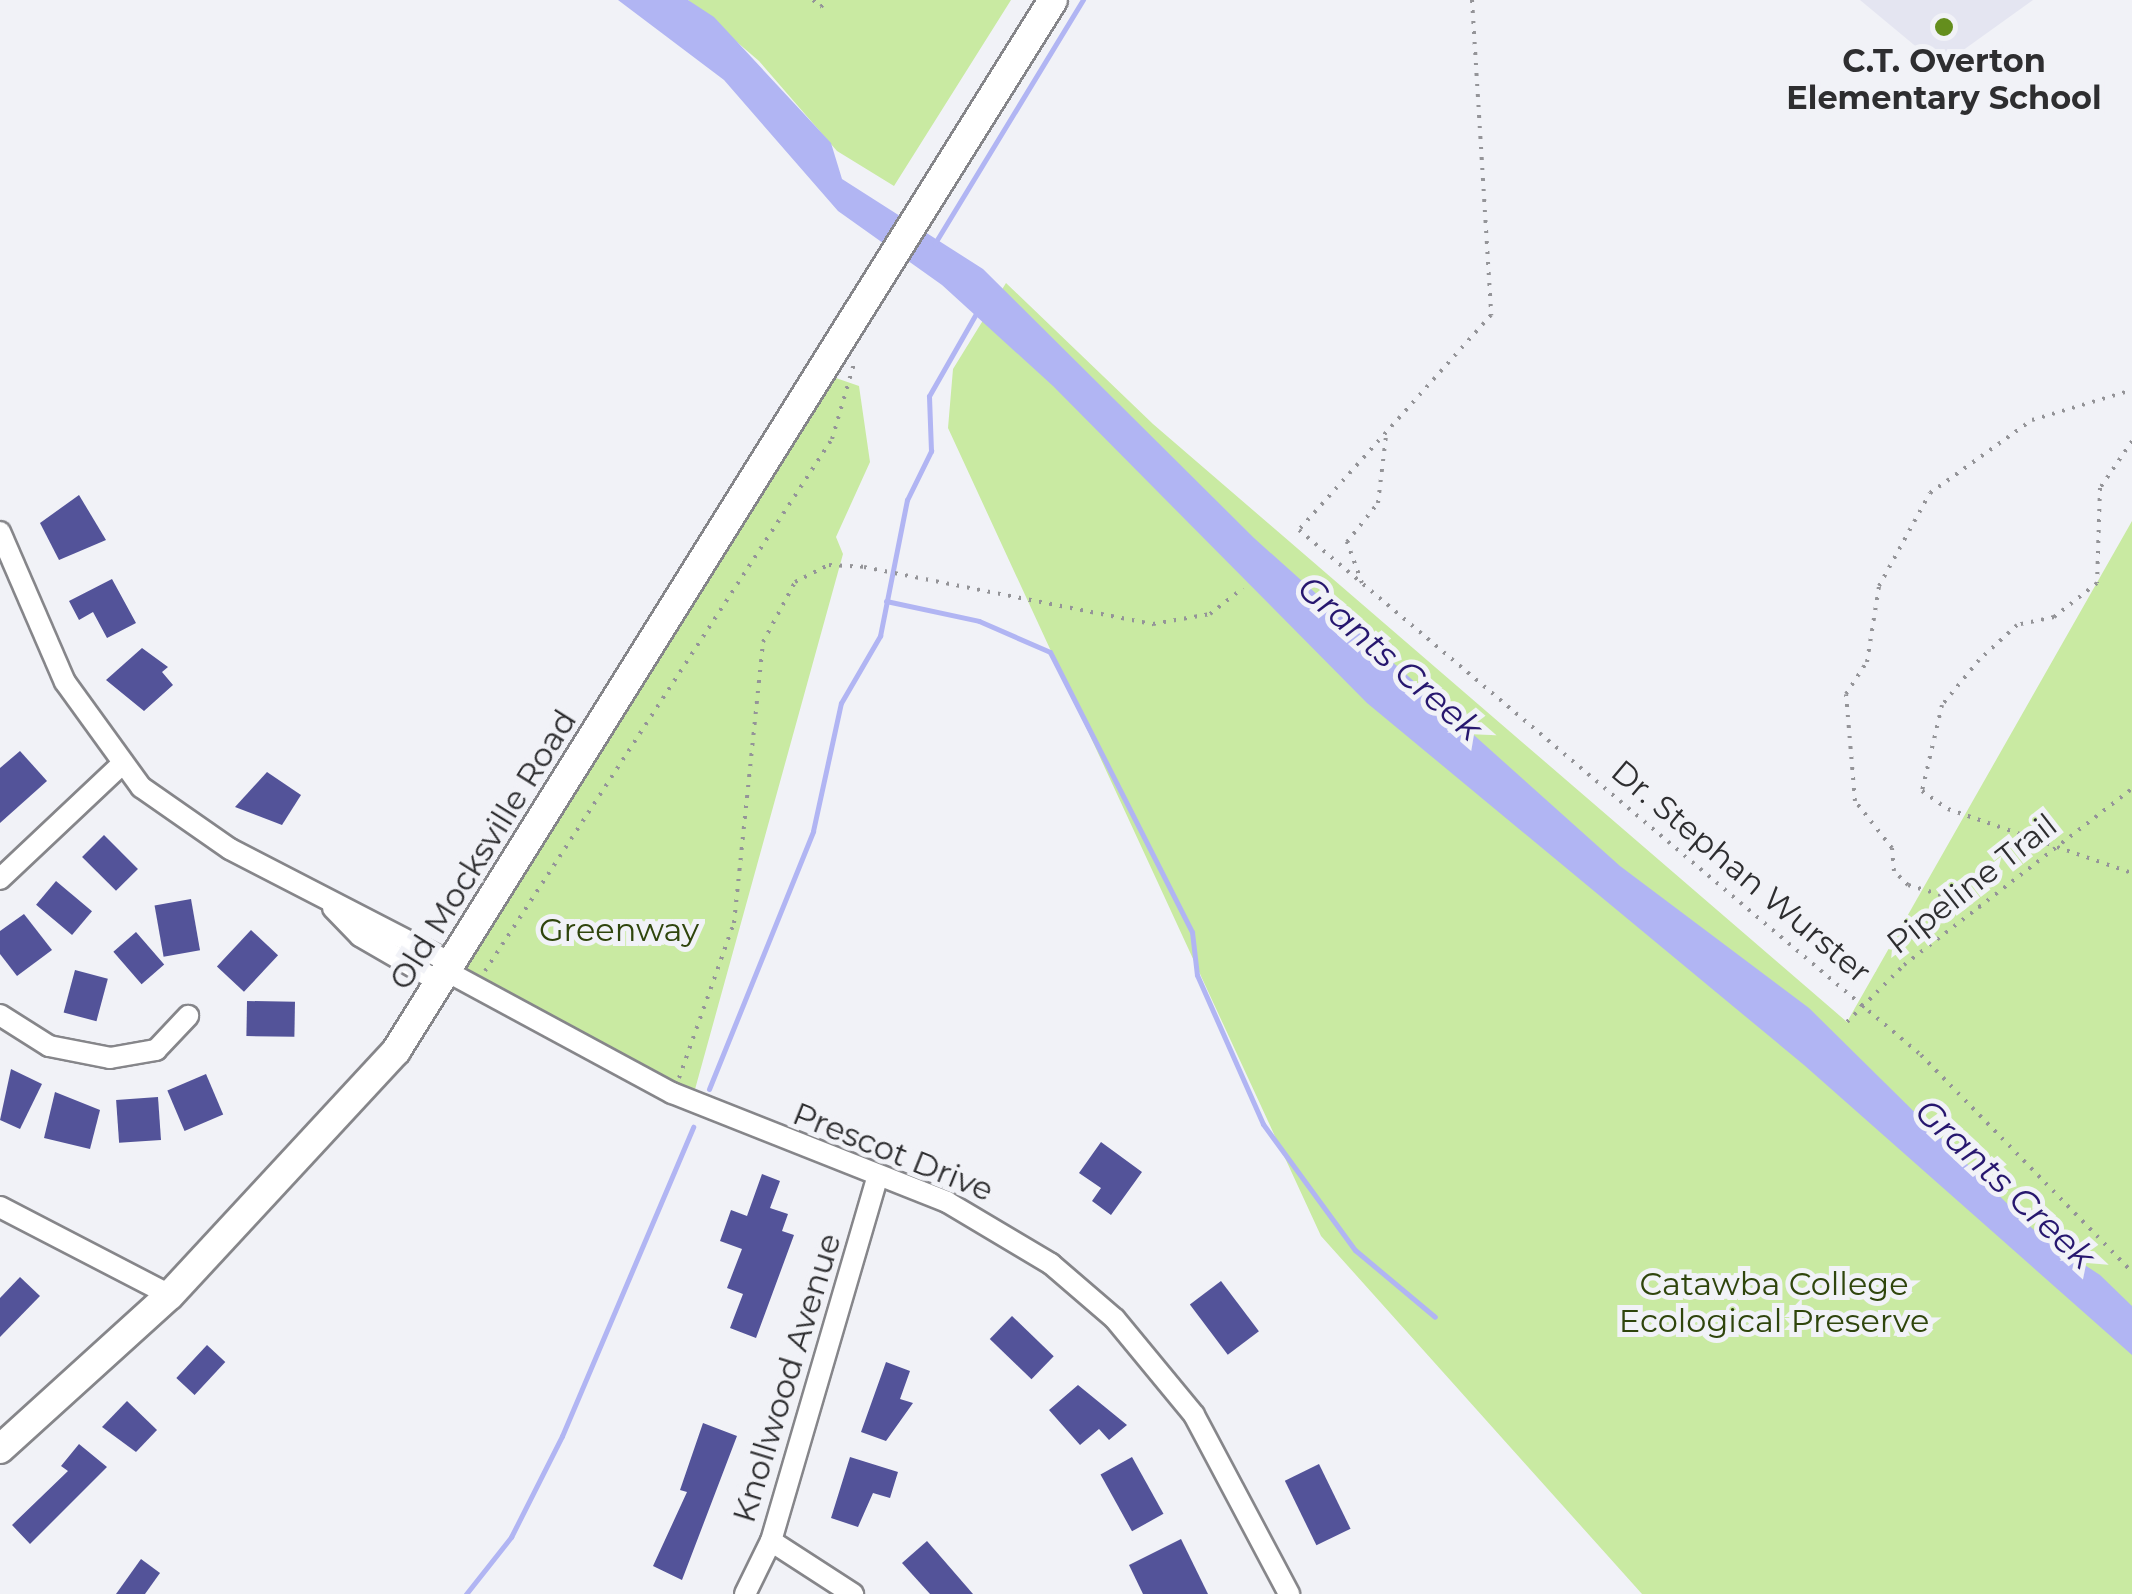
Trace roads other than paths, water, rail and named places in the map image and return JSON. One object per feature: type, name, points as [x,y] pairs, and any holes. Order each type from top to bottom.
[{"type":"street","name":"Old Mocksville Road","points":[[0,1449],[170,1295],[348,1110],[447,973],[858,322],[1054,0]]},
{"type":"street","name":"Prescot Drive","points":[[0,532],[64,682],[122,764],[194,828],[474,988],[672,1093],[878,1176],[1009,1235],[1116,1319],[1194,1415],[1288,1594]]},
{"type":"street","points":[[0,879],[122,764]]},
{"type":"street","points":[[0,1015],[49,1046],[110,1058],[156,1050],[188,1016]]},
{"type":"street","name":"Knollwood Avenue","points":[[745,1594],[771,1540],[878,1176]]},
{"type":"street","points":[[0,1207],[170,1295]]},
{"type":"street","points":[[771,1540],[853,1594]]},
{"type":"water","points":[[618,0],[688,0],[714,17],[831,143],[842,179],[983,269],[1254,538],[1620,866],[1809,1008],[2039,1235],[2100,1275],[2132,1306],[2132,1355],[1804,1065],[1367,703],[1053,386],[942,285],[838,211],[724,80]]},
{"type":"waterway","points":[[935,243],[1083,0]]},
{"type":"waterway","points":[[709,1089],[813,831],[841,703],[880,636],[907,500],[931,451],[929,396],[977,312]]},
{"type":"waterway","points":[[886,601],[979,621],[1050,652],[1192,932],[1197,975],[1263,1124],[1355,1250],[1435,1317]]},
{"type":"waterway","points":[[466,1594],[511,1537],[562,1436],[693,1127]]},
{"type":"place","name":"C.T. Overton Elementary School","points":[[1944,27]]},
{"type":"water label","name":"Grants Creek","points":[[1390,658]]},
{"type":"water label","name":"Grants Creek","points":[[2005,1184]]},
{"type":"park label","name":"Greenway","points":[[619,930]]},
{"type":"park label","name":"Catawba College Ecological Preserve","points":[[1774,1304]]}]
